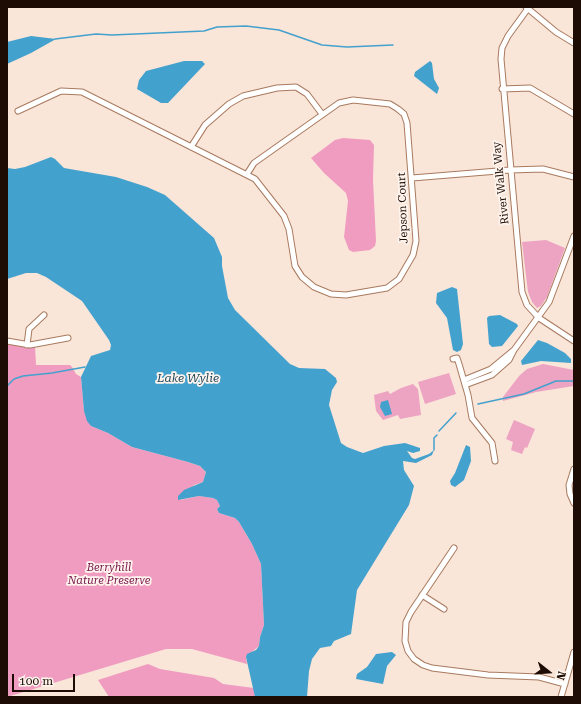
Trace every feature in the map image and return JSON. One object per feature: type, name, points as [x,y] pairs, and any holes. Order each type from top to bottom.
[{"type":"street","points":[[528,8],[556,32],[574,43]]},
{"type":"street","name":"River Walk Way","points":[[528,8],[508,36],[502,48],[501,70],[522,292],[527,305],[539,318],[574,341]]},
{"type":"street","points":[[191,147],[205,125],[229,104],[243,96],[277,88],[296,87],[307,94],[322,114]]},
{"type":"street","points":[[502,89],[530,88],[574,114]]},
{"type":"street","name":"Jepson Court","points":[[18,111],[62,91],[82,92],[255,179],[284,216],[289,229],[293,260],[302,277],[320,291],[341,295],[387,288],[399,279],[413,255],[416,241],[407,123],[404,114],[390,104],[353,100],[338,103],[254,163],[246,174]]},
{"type":"street","points":[[412,178],[510,170],[545,169],[574,177]]},
{"type":"street","points":[[465,382],[491,370],[514,350],[539,318],[549,302],[574,236]]},
{"type":"street","points":[[27,345],[29,329],[44,315]]},
{"type":"street","points":[[7,341],[27,345],[68,338]]},
{"type":"street","points":[[453,359],[457,359],[465,382],[472,418],[492,443],[495,460]]},
{"type":"street","points":[[574,468],[569,485],[570,494],[574,503]]},
{"type":"street","points":[[454,548],[408,617],[405,634],[408,651],[418,663],[432,668],[488,675],[539,677],[565,684]]},
{"type":"street","points":[[422,595],[444,609]]},
{"type":"street","points":[[561,697],[574,652]]},
{"type":"shaded area","points":[[546,240],[565,248],[547,297],[541,306],[537,308],[532,302],[528,292],[522,242]]},
{"type":"shaded area","points":[[543,364],[574,370],[574,386],[536,392],[503,401],[503,397],[519,376],[527,369]]},
{"type":"shaded area","points":[[449,373],[456,394],[425,404],[418,382]]},
{"type":"shaded area","points":[[413,384],[418,389],[421,415],[400,419],[398,415],[383,420],[376,411],[374,395],[388,391],[390,394]]},
{"type":"shaded area","points":[[514,420],[535,429],[527,448],[525,447],[522,454],[511,450],[513,442],[506,439]]},
{"type":"green space","points":[[343,138],[370,140],[374,145],[373,180],[376,241],[375,246],[370,250],[353,252],[349,250],[344,237],[348,201],[346,193],[324,173],[311,158],[335,140]]},
{"type":"green space","name":"Berryhill Nature Preserve","points":[[7,342],[35,346],[36,365],[70,365],[72,367],[76,374],[81,377],[84,411],[91,426],[108,433],[132,447],[200,466],[206,472],[203,482],[194,485],[180,500],[199,496],[217,500],[220,506],[217,509],[219,513],[235,518],[239,522],[252,544],[261,564],[264,625],[259,646],[246,657],[247,664],[192,649],[166,649],[7,697]]},
{"type":"green space","points":[[148,664],[160,669],[214,678],[223,684],[254,688],[255,697],[109,697],[98,680]]},
{"type":"water","points":[[31,36],[56,39],[7,64],[7,42]]},
{"type":"water","points":[[184,61],[202,61],[205,64],[168,103],[161,103],[137,89],[139,80],[146,71]]},
{"type":"water","points":[[430,61],[432,63],[434,79],[439,88],[437,94],[414,76],[415,72]]},
{"type":"water","name":"Lake Wylie","points":[[51,157],[64,168],[116,177],[147,187],[165,195],[214,238],[222,257],[222,266],[228,298],[235,310],[290,364],[299,368],[325,369],[336,378],[337,382],[332,390],[329,405],[341,443],[363,453],[384,446],[405,443],[420,448],[420,451],[413,453],[407,451],[412,458],[415,459],[429,454],[434,450],[432,455],[416,463],[403,461],[404,470],[414,486],[409,505],[357,590],[351,634],[334,641],[331,646],[320,648],[312,659],[309,671],[307,697],[255,697],[246,657],[247,654],[256,650],[259,646],[264,625],[261,564],[252,544],[239,522],[235,518],[219,513],[217,509],[220,506],[217,500],[199,496],[178,500],[178,496],[184,490],[203,482],[206,472],[200,466],[132,447],[108,433],[91,426],[87,421],[84,411],[81,377],[91,356],[110,350],[111,345],[109,340],[82,301],[46,277],[37,273],[26,273],[7,279],[7,168],[15,169],[25,167]]},
{"type":"water","points":[[452,287],[457,289],[463,344],[461,350],[457,352],[453,350],[447,318],[436,303],[437,293]]},
{"type":"water","points":[[500,315],[518,326],[502,346],[492,347],[489,344],[487,318],[489,316]]},
{"type":"water","points":[[538,340],[547,343],[565,353],[571,359],[571,363],[541,361],[522,365],[521,361]]},
{"type":"water","points":[[388,400],[392,414],[385,416],[380,407],[381,402]]},
{"type":"water","points":[[466,445],[470,447],[471,461],[464,480],[455,487],[451,485],[450,481],[455,473]]},
{"type":"water","points":[[392,652],[396,655],[387,666],[383,684],[356,679],[357,674],[367,667],[376,654]]},
{"type":"waterway","points":[[55,39],[96,34],[112,35],[204,31],[217,27],[246,26],[279,30],[322,45],[347,47],[393,45]]},
{"type":"waterway","points":[[7,386],[14,379],[23,376],[85,367]]},
{"type":"waterway","points":[[478,404],[524,394],[556,381],[574,381]]},
{"type":"waterway","points":[[439,431],[456,413]]},
{"type":"waterway","points":[[434,450],[434,438],[437,435]]}]
